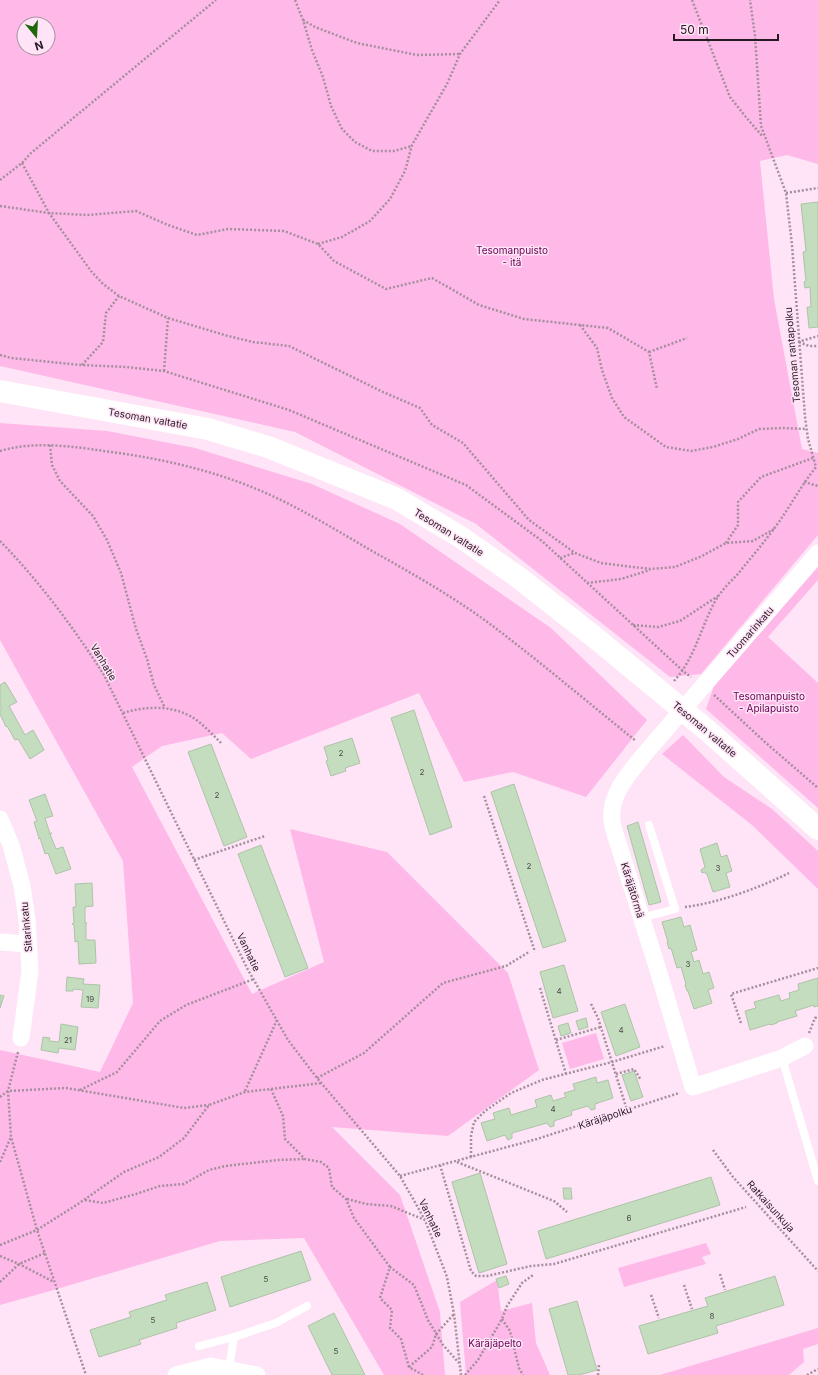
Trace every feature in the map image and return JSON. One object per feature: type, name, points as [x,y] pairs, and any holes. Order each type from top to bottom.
[{"type":"main road","name":"Tesoman valtatie","points":[[0,391],[208,429],[268,447],[397,499],[459,536],[518,577],[598,640],[708,731],[818,829]]},
{"type":"street","name":"Tuomarinkatu","points":[[682,710],[818,553]]},
{"type":"street","name":"Käräjätörmä","points":[[682,710],[623,781],[616,793],[612,809],[612,822],[693,1087]]},
{"type":"street","name":"Sitarinkatu","points":[[0,819],[11,845],[22,886],[27,920],[30,972],[21,1038]]},
{"type":"street","points":[[0,942],[28,944]]},
{"type":"street","points":[[693,1087],[782,1058],[805,1046]]},
{"type":"street","points":[[176,1375],[211,1366],[257,1375]]},
{"type":"lane","points":[[641,918],[675,908],[649,825]]},
{"type":"lane","points":[[782,1058],[818,1181]]},
{"type":"lane","points":[[199,1346],[234,1337],[276,1323],[307,1306]]},
{"type":"lane","points":[[229,1369],[234,1337]]},
{"type":"path","points":[[0,180],[216,0]]},
{"type":"path","points":[[295,0],[323,77],[331,106],[342,129],[355,142],[372,151],[394,151],[412,145]]},
{"type":"path","points":[[318,244],[342,237],[370,221],[390,199],[405,171],[412,145],[447,84],[460,54],[500,0]]},
{"type":"path","points":[[692,0],[730,97],[744,116],[764,137]]},
{"type":"path","name":"Tesoman rantapolku","points":[[683,671],[698,643],[708,614],[719,596],[774,529],[804,482],[817,467],[813,458],[807,429],[798,342],[792,246],[786,193],[761,126],[755,36],[750,0]]},
{"type":"path","points":[[303,20],[315,27],[357,42],[417,55],[460,54]]},
{"type":"path","points":[[22,163],[49,213],[91,271],[103,284],[119,296],[168,318],[253,342],[289,346],[383,392],[420,408],[432,425],[463,443],[529,520],[575,553],[601,563],[650,570]]},
{"type":"path","points":[[786,193],[818,188]]},
{"type":"path","points":[[0,206],[49,213],[87,215],[136,211],[168,225],[197,235],[228,229],[284,231],[318,244],[334,262],[386,289],[432,278],[479,305],[524,320],[608,328],[650,352],[657,389]]},
{"type":"path","points":[[81,365],[103,342],[106,313],[119,296]]},
{"type":"path","points":[[164,371],[168,318]]},
{"type":"path","points":[[580,325],[597,348],[602,370],[612,398],[624,417],[666,447],[691,451],[713,448],[738,439],[759,429],[807,429]]},
{"type":"path","points":[[798,342],[818,336]]},
{"type":"path","points":[[650,352],[687,338]]},
{"type":"path","points":[[798,342],[809,346],[818,346]]},
{"type":"path","points":[[0,451],[50,445],[139,455],[195,468],[246,484],[291,505],[399,566],[451,598],[497,629],[640,744]]},
{"type":"path","points":[[50,445],[52,465],[60,481],[93,516],[107,540],[121,573],[136,629],[147,658],[154,685],[165,708]]},
{"type":"path","points":[[726,543],[738,525],[738,502],[761,477],[813,458]]},
{"type":"path","points":[[804,482],[818,486]]},
{"type":"path","points":[[587,582],[621,579],[650,570],[675,567],[702,556],[726,543],[753,541],[774,529]]},
{"type":"path","name":"Vanhatie","points":[[0,541],[50,597],[83,642],[104,675],[194,860],[254,979],[288,1040],[317,1078],[400,1176],[425,1220],[447,1277],[454,1314],[461,1375]]},
{"type":"path","points":[[560,558],[575,553]]},
{"type":"path","points":[[633,624],[658,627],[680,621],[719,596]]},
{"type":"path","points":[[704,685],[766,743],[818,788]]},
{"type":"path","points":[[123,713],[134,710],[165,708],[192,718],[222,744]]},
{"type":"path","points":[[484,796],[535,952]]},
{"type":"path","points":[[194,860],[265,836]]},
{"type":"path","points":[[675,908],[700,905],[762,886],[789,873]]},
{"type":"path","points":[[317,1078],[364,1053],[443,983],[506,966],[529,952]]},
{"type":"path","points":[[741,1023],[731,994],[818,968]]},
{"type":"path","points":[[80,1090],[117,1072],[160,1021],[186,1005],[254,979]]},
{"type":"path","points":[[540,988],[566,1074]]},
{"type":"path","points":[[591,1004],[601,1027],[627,1110]]},
{"type":"path","points":[[805,1046],[815,1018],[818,1017]]},
{"type":"path","points":[[245,1092],[277,1020]]},
{"type":"path","points":[[556,1040],[601,1027]]},
{"type":"path","points":[[21,1038],[8,1091],[11,1137],[37,1230],[86,1375]]},
{"type":"path","points":[[471,1157],[471,1136],[474,1122],[485,1111],[511,1093],[542,1080],[612,1062],[679,1041]]},
{"type":"path","points":[[616,1074],[634,1069],[641,1080]]},
{"type":"path","points":[[0,1097],[8,1091],[66,1088],[184,1108],[209,1105],[245,1092],[322,1083]]},
{"type":"path","name":"Käräjäpolku","points":[[400,1176],[537,1139],[680,1093],[693,1087]]},
{"type":"path","points":[[271,1089],[284,1116],[285,1139],[305,1159]]},
{"type":"path","points":[[0,1245],[37,1230],[124,1172],[159,1157],[184,1138],[209,1105]]},
{"type":"path","points":[[0,1162],[11,1137]]},
{"type":"path","name":"Ratkaisunkuja","points":[[713,1150],[733,1177],[818,1271]]},
{"type":"path","points":[[84,1200],[102,1203],[160,1186],[184,1184],[209,1170],[224,1166],[278,1160],[305,1159],[321,1162],[329,1168],[332,1187],[346,1199],[354,1218],[390,1267],[414,1286],[428,1320],[436,1334],[459,1364]]},
{"type":"path","points":[[456,1161],[554,1201],[567,1212]]},
{"type":"path","points":[[440,1165],[471,1272],[476,1276],[487,1276],[531,1266],[554,1264],[746,1207]]},
{"type":"path","points":[[346,1199],[366,1204],[391,1206],[425,1220]]},
{"type":"path","points":[[0,1282],[19,1264],[45,1253]]},
{"type":"path","points":[[0,1256],[55,1282]]},
{"type":"path","points":[[390,1267],[380,1298],[392,1310],[390,1328],[402,1339],[409,1367],[423,1375]]},
{"type":"path","points":[[720,1274],[725,1290]]},
{"type":"path","points":[[465,1375],[478,1360],[502,1319],[507,1306],[522,1283],[533,1275]]},
{"type":"path","points":[[684,1285],[692,1309]]},
{"type":"path","points":[[652,1295],[659,1318]]},
{"type":"path","points":[[409,1367],[432,1346],[436,1334],[454,1314]]},
{"type":"path","points":[[502,1319],[510,1331],[519,1368],[523,1375]]},
{"type":"path","points":[[598,1375],[599,1365]]},
{"type":"path","points":[[807,1375],[818,1369]]},
{"type":"green space","name":"Tesomanpuisto - itä","points":[[0,0],[818,0],[818,164],[787,155],[760,161],[774,299],[802,449],[818,453],[818,535],[701,674],[670,677],[476,524],[295,432],[0,366]]},
{"type":"green space","points":[[0,423],[107,431],[195,448],[312,484],[400,524],[551,628],[647,720],[586,797],[513,772],[464,782],[419,693],[251,759],[222,733],[162,746],[132,767],[252,994],[324,962],[290,829],[387,852],[508,973],[539,1070],[448,1136],[332,1127],[400,1195],[440,1312],[445,1375],[384,1375],[304,1238],[220,1241],[0,1305],[0,1050],[100,1072],[133,1003],[123,861],[0,640]]},
{"type":"green space","name":"Tesomanpuisto - Apilapuisto","points":[[818,567],[818,580],[768,637],[818,683],[818,808],[706,709],[714,686]]},
{"type":"green space","points":[[683,735],[724,777],[772,809],[818,851],[818,889],[752,825],[662,754]]},
{"type":"green space","points":[[596,1033],[604,1059],[570,1069],[562,1043]]},
{"type":"green space","points":[[706,1243],[711,1254],[702,1257],[706,1264],[624,1287],[618,1268]]},
{"type":"green space","name":"Käräjäpelto","points":[[497,1280],[501,1311],[532,1303],[536,1343],[550,1375],[466,1375],[460,1302]]},
{"type":"green space","points":[[818,1328],[818,1344],[803,1349],[804,1362],[789,1375],[660,1375]]},
{"type":"building","points":[[818,202],[818,327],[809,328],[807,307],[811,307],[810,287],[805,288],[804,282],[806,281],[803,252],[806,251],[801,204]]},
{"type":"building","points":[[5,682],[17,702],[9,706],[25,735],[33,730],[44,750],[30,759],[18,739],[15,740],[7,726],[6,727],[0,714],[0,710],[2,709],[0,707],[0,685]]},
{"type":"building","points":[[414,710],[452,827],[430,835],[391,718]]},
{"type":"building","points":[[352,738],[360,763],[345,768],[346,771],[331,776],[326,761],[328,760],[324,747]]},
{"type":"building","points":[[211,744],[247,837],[224,846],[188,752]]},
{"type":"building","points":[[514,784],[566,941],[543,948],[491,792]]},
{"type":"building","points":[[45,794],[53,816],[45,818],[50,834],[56,849],[63,847],[71,869],[56,874],[48,853],[45,854],[40,838],[38,839],[39,838],[34,822],[37,821],[29,800]]},
{"type":"building","points":[[638,822],[661,902],[649,905],[627,826]]},
{"type":"building","points":[[717,843],[721,857],[727,855],[732,871],[726,873],[730,887],[713,892],[707,874],[705,872],[702,873],[701,870],[705,867],[700,849]]},
{"type":"building","points":[[261,845],[308,968],[285,977],[238,854]]},
{"type":"building","points":[[92,883],[93,906],[85,907],[85,923],[87,923],[86,940],[95,940],[96,963],[79,964],[78,941],[75,942],[74,925],[72,924],[74,923],[73,907],[76,907],[75,884]]},
{"type":"building","points":[[681,917],[684,927],[690,925],[697,950],[691,952],[694,962],[699,960],[703,974],[709,972],[714,988],[708,990],[712,1003],[694,1009],[685,985],[681,967],[677,968],[671,948],[669,949],[662,922]]},
{"type":"building","points":[[564,965],[578,1011],[553,1018],[540,972]]},
{"type":"building","points":[[67,977],[84,979],[83,984],[100,985],[98,1008],[81,1007],[83,990],[73,989],[73,991],[66,991]]},
{"type":"building","points":[[818,978],[818,1006],[814,1007],[814,1005],[795,1011],[797,1016],[771,1025],[770,1024],[750,1030],[745,1011],[756,1008],[754,1002],[779,995],[781,1001],[790,998],[789,993],[799,990],[798,984]]},
{"type":"building","points":[[0,995],[4,996],[0,1008]]},
{"type":"building","points":[[625,1004],[640,1047],[616,1056],[601,1012]]},
{"type":"building","points":[[586,1018],[588,1027],[579,1030],[576,1021]]},
{"type":"building","points":[[568,1023],[571,1033],[561,1036],[558,1026]]},
{"type":"building","points":[[61,1024],[78,1027],[75,1050],[59,1048],[58,1053],[41,1050],[43,1037],[50,1038],[49,1041],[59,1042]]},
{"type":"building","points":[[634,1071],[643,1097],[631,1101],[622,1075]]},
{"type":"building","points":[[596,1077],[597,1083],[608,1080],[613,1098],[595,1104],[595,1109],[591,1110],[588,1106],[571,1111],[572,1115],[554,1121],[554,1126],[550,1127],[547,1123],[512,1133],[512,1138],[508,1140],[505,1135],[487,1141],[481,1123],[495,1119],[493,1113],[509,1108],[511,1115],[537,1107],[535,1100],[551,1095],[553,1101],[566,1097],[564,1093],[575,1090],[573,1084]]},
{"type":"building","points":[[480,1173],[507,1264],[479,1273],[452,1182]]},
{"type":"building","points":[[711,1177],[720,1205],[546,1259],[538,1231]]},
{"type":"building","points":[[563,1188],[571,1188],[572,1199],[564,1199]]},
{"type":"building","points":[[301,1251],[311,1280],[230,1307],[221,1277]]},
{"type":"building","points":[[506,1276],[509,1284],[499,1288],[496,1279]]},
{"type":"building","points":[[775,1276],[784,1305],[716,1326],[718,1333],[648,1354],[639,1326],[708,1306],[705,1298]]},
{"type":"building","points":[[207,1282],[216,1310],[176,1323],[177,1328],[139,1340],[141,1344],[99,1357],[90,1330],[131,1317],[129,1312],[167,1300],[165,1295]]},
{"type":"building","points":[[577,1301],[597,1370],[579,1375],[568,1375],[549,1309]]},
{"type":"building","points":[[334,1313],[365,1375],[332,1375],[308,1326]]}]
